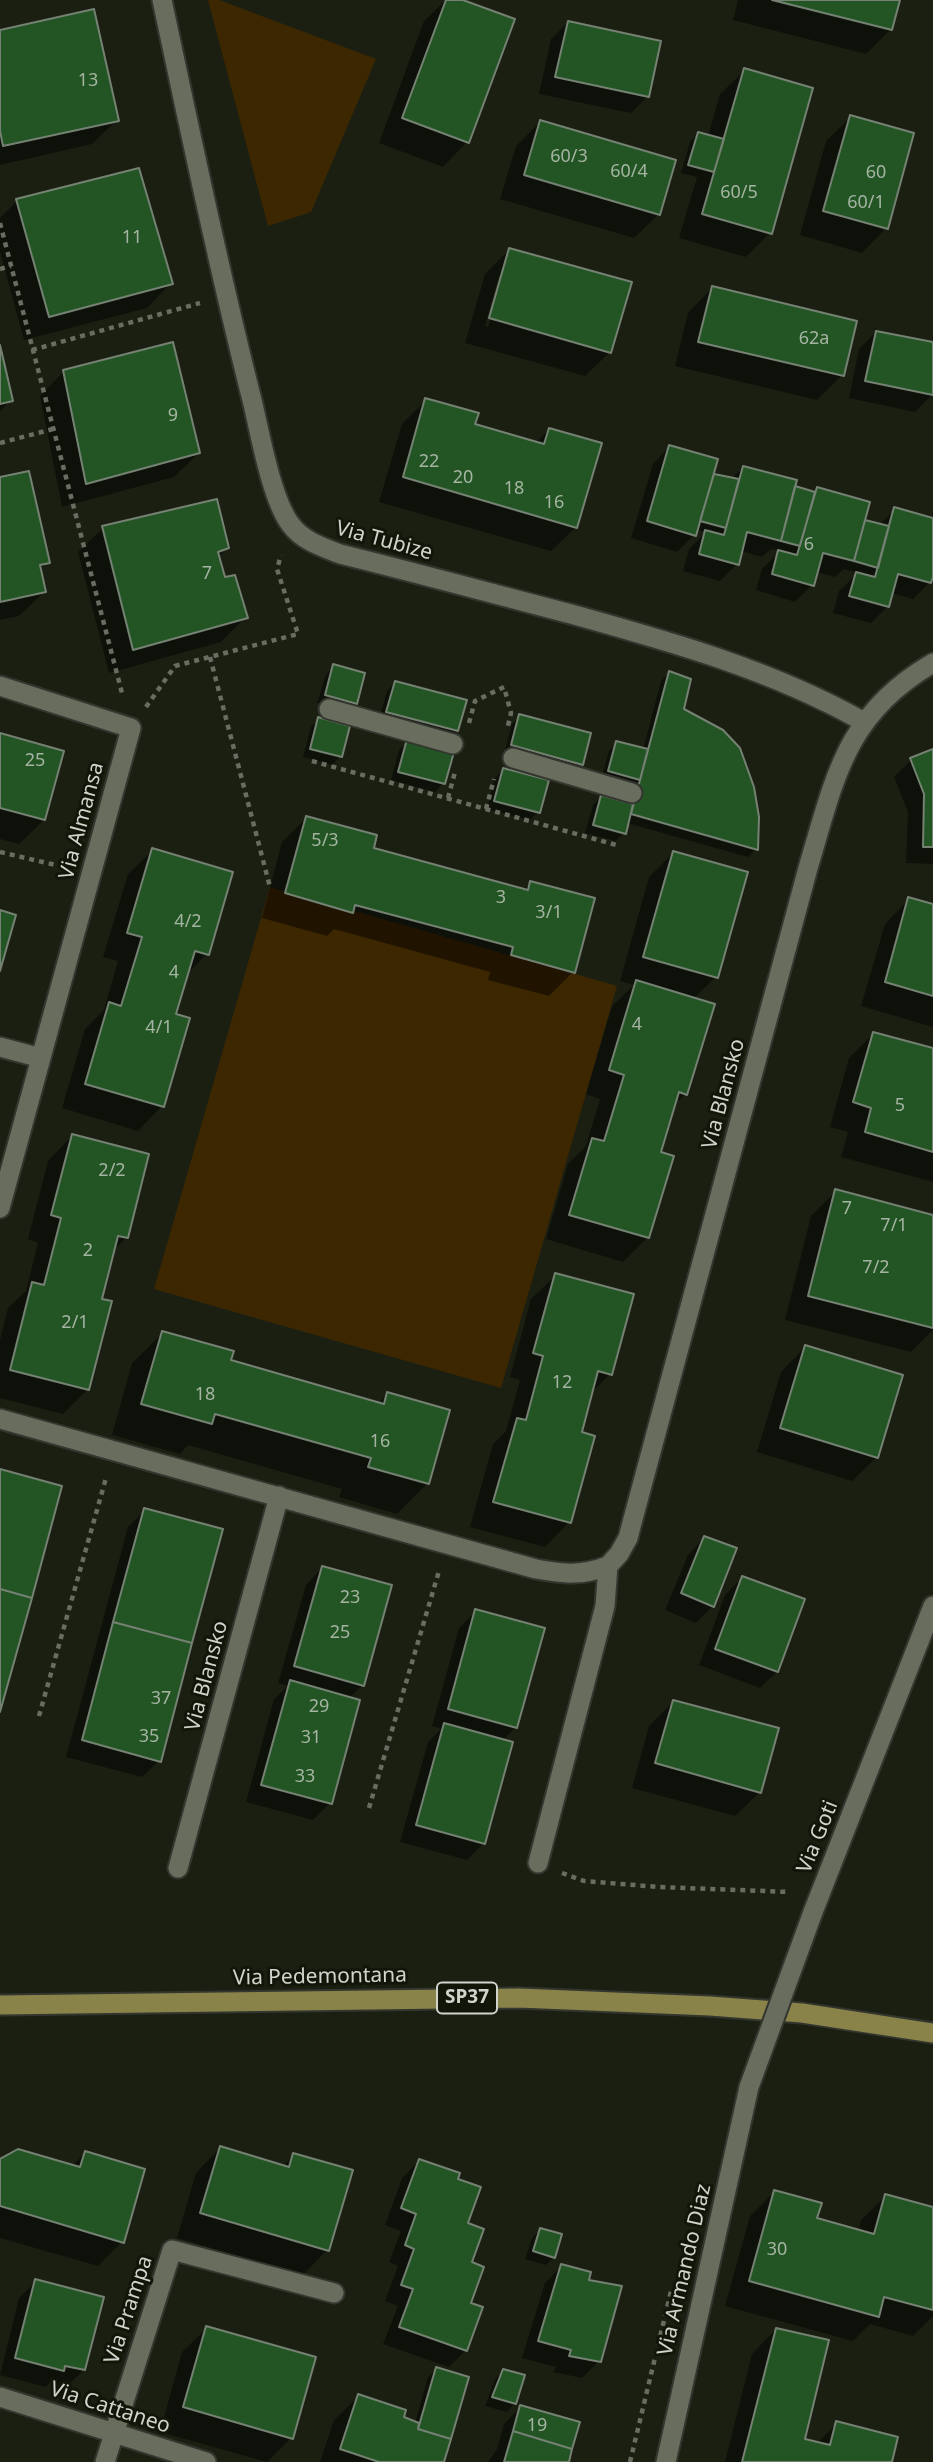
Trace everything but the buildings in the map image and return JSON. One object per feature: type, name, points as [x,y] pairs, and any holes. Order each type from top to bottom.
[{"type":"main road","name":"Via Pedemontana","points":[[0,2005],[533,1999],[710,2006],[802,2013],[933,2032]]},
{"type":"street","name":"Via Tubize","points":[[162,0],[225,296],[269,471],[290,524],[317,545],[340,554],[634,631],[742,666],[809,692],[864,722]]},
{"type":"street","name":"Via Blansko","points":[[608,1566],[628,1538],[808,868],[834,784],[849,746],[864,722],[901,684],[933,663]]},
{"type":"street","points":[[0,686],[131,728]]},
{"type":"street","points":[[329,709],[453,744]]},
{"type":"street","name":"Via Almansa","points":[[0,1208],[131,728]]},
{"type":"street","points":[[513,758],[632,793]]},
{"type":"street","points":[[0,1047],[41,1058]]},
{"type":"street","points":[[0,1419],[537,1569],[563,1574],[588,1574],[608,1566],[605,1606],[538,1863]]},
{"type":"street","name":"Via Blansko","points":[[178,1868],[279,1496]]},
{"type":"street","name":"Via Goti","points":[[749,2087],[815,1905],[933,1606]]},
{"type":"street","name":"Via Armando Diaz","points":[[666,2462],[749,2087]]},
{"type":"street","name":"Via Prampa","points":[[105,2462],[172,2250],[334,2292]]},
{"type":"street","name":"Via Cattaneo","points":[[0,2397],[206,2462]]},
{"type":"path","points":[[0,223],[131,728]]},
{"type":"path","points":[[0,269],[11,266]]},
{"type":"path","points":[[32,350],[225,296]]},
{"type":"path","points":[[0,443],[53,429]]},
{"type":"path","points":[[131,728],[175,666],[298,634],[277,569],[290,524]]},
{"type":"path","points":[[210,657],[270,887]]},
{"type":"path","points":[[312,761],[620,846]]},
{"type":"path","points":[[0,852],[91,874]]},
{"type":"path","points":[[39,1716],[114,1451]]},
{"type":"path","points":[[369,1808],[447,1544]]},
{"type":"path","points":[[538,1863],[584,1881],[789,1892],[815,1905]]},
{"type":"shaded area","points":[[208,0],[219,0],[376,59],[311,212],[268,226]]},
{"type":"shaded area","points":[[270,887],[617,986],[501,1388],[154,1289]]}]
